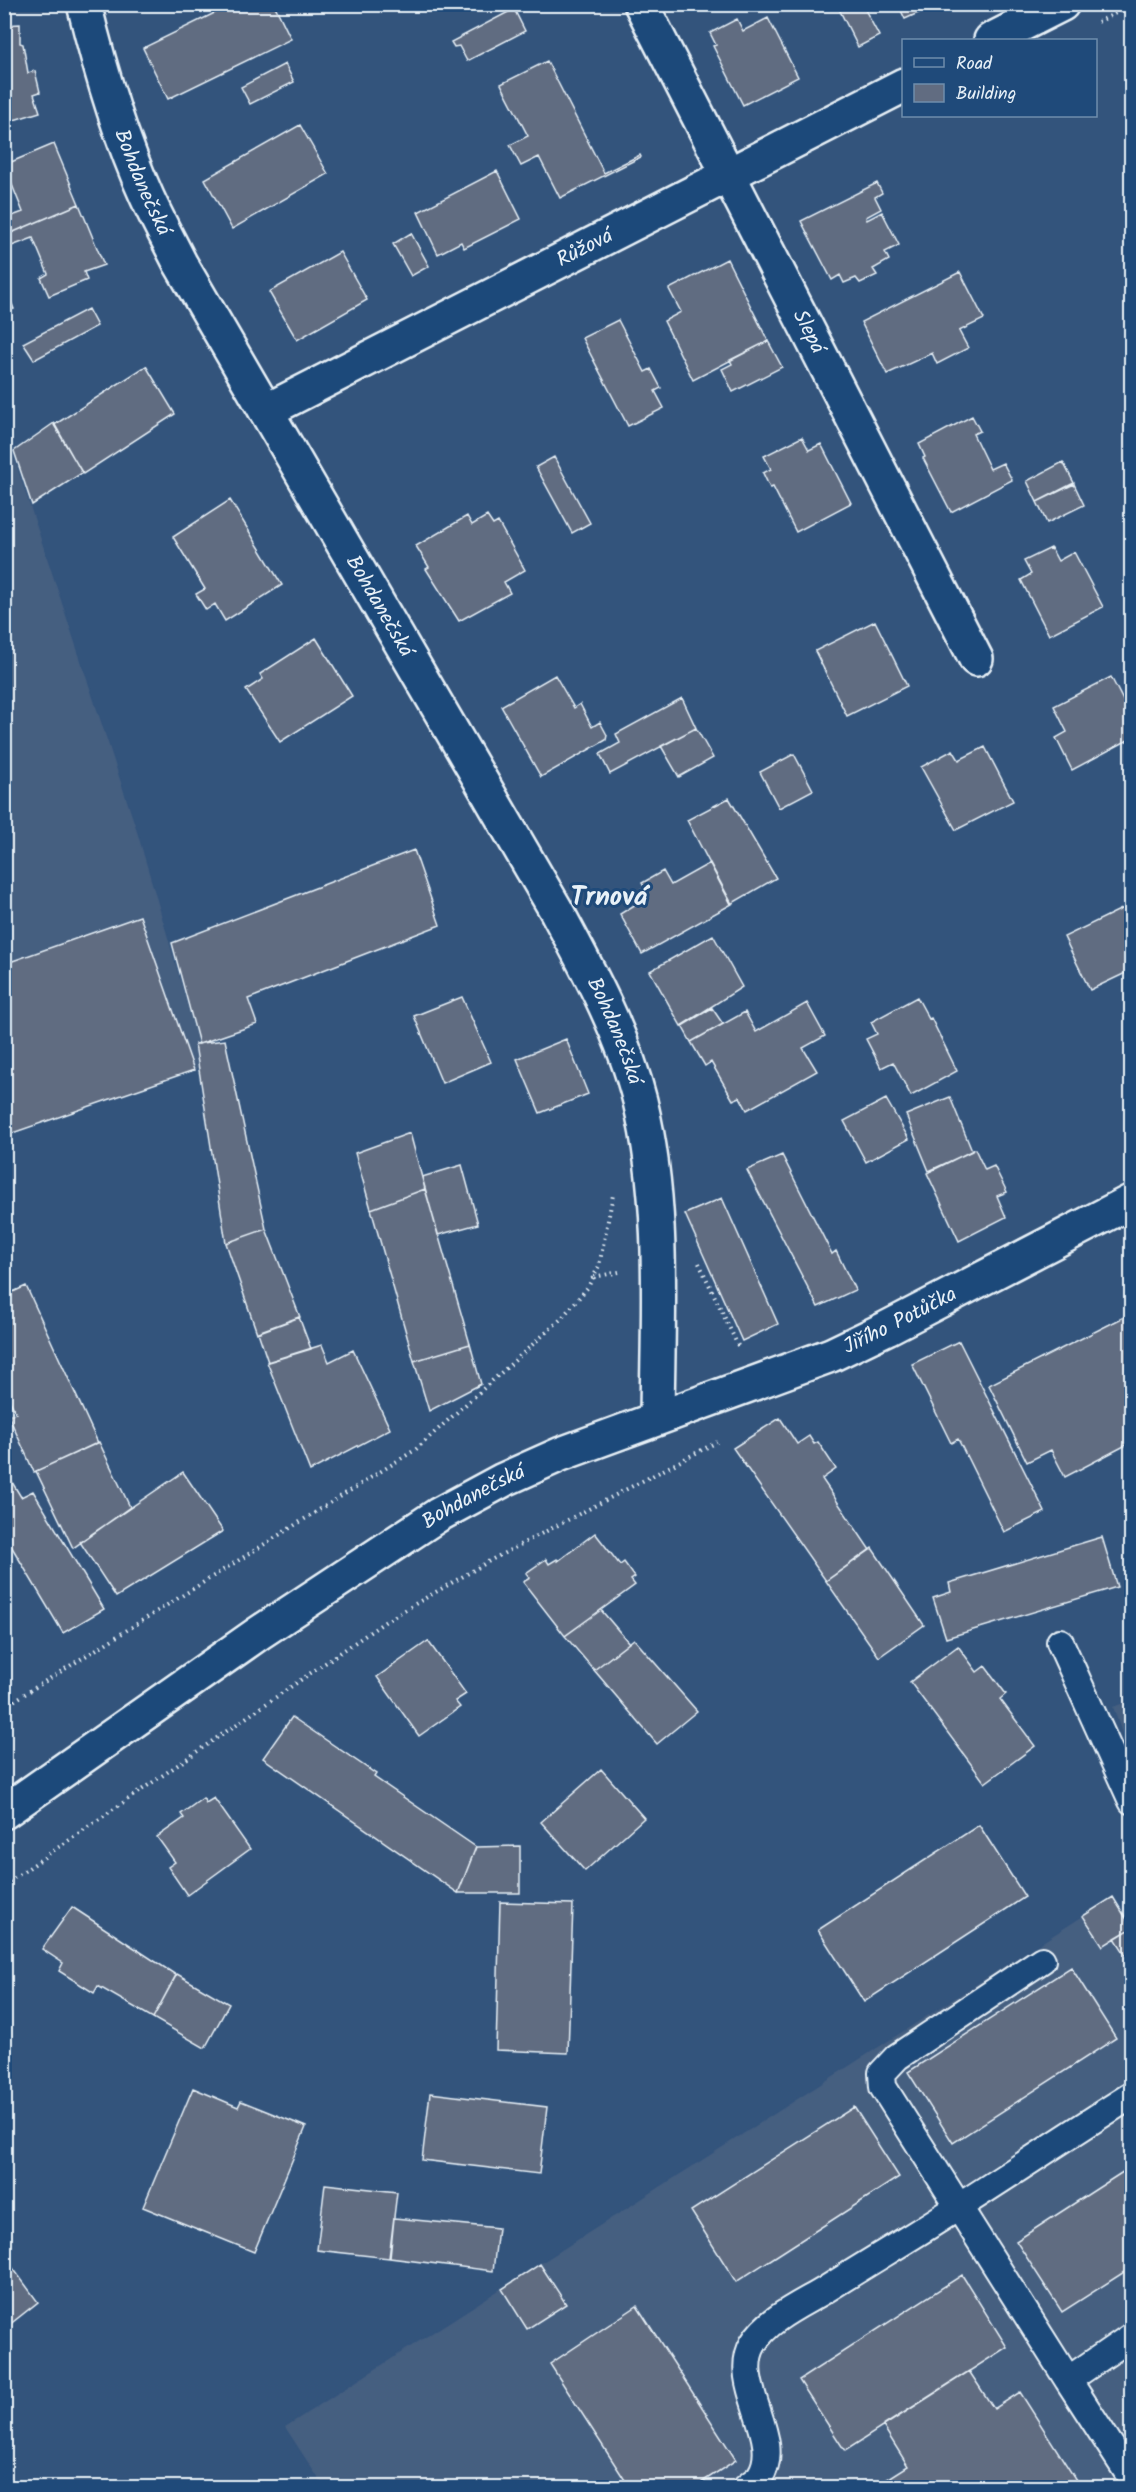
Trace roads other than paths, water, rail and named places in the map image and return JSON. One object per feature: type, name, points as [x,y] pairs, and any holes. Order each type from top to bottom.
[{"type":"street","name":"Bohdanečská","points":[[4,1812],[259,1633],[438,1515],[532,1467],[657,1417],[658,1264],[653,1180],[639,1100],[622,1047],[595,983],[556,910],[180,263],[147,197],[121,132],[96,56],[84,4]]},
{"type":"street","name":"Slepá","points":[[641,4],[976,659]]},
{"type":"street","points":[[993,39],[1062,4]]},
{"type":"street","name":"Růžová","points":[[266,411],[902,86]]},
{"type":"street","name":"Jiřího Potůčka","points":[[657,1417],[793,1370],[831,1354],[887,1328],[1131,1201]]},
{"type":"lane","points":[[1060,1642],[1131,1801]]},
{"type":"lane","points":[[1042,1960],[897,2057],[882,2073],[881,2080],[885,2094],[1131,2479]]},
{"type":"lane","points":[[746,2487],[760,2476],[766,2458],[765,2438],[749,2381],[747,2363],[753,2344],[769,2327],[1131,2095]]},
{"type":"lane","points":[[1068,2380],[1131,2336]]},
{"type":"district","name":"Trnová","points":[[609,897]]}]
